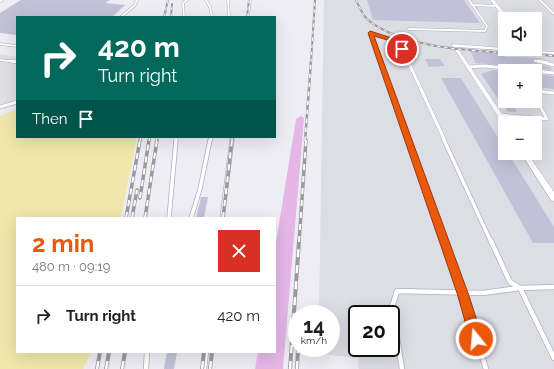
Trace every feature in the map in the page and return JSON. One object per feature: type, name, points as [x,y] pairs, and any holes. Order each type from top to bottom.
[{"type":"street","points":[[492,0],[502,12]]},
{"type":"street","points":[[498,48],[454,45],[500,115]]},
{"type":"street","points":[[542,51],[554,53]]},
{"type":"street","points":[[529,160],[554,198]]},
{"type":"lane","points":[[122,16],[135,5],[137,0]]},
{"type":"lane","points":[[184,16],[183,3],[187,0]]},
{"type":"lane","points":[[206,0],[210,7],[212,16]]},
{"type":"lane","points":[[228,0],[229,16]]},
{"type":"lane","points":[[248,16],[250,0]]},
{"type":"lane","points":[[409,30],[485,31],[487,26],[469,0]]},
{"type":"lane","points":[[540,0],[553,13]]},
{"type":"lane","points":[[472,5],[497,6]]},
{"type":"lane","points":[[486,369],[463,293],[370,33],[393,40],[402,49],[510,282],[520,288],[553,353],[554,358]]},
{"type":"lane","points":[[0,44],[16,46]]},
{"type":"lane","points":[[0,60],[16,62]]},
{"type":"lane","points":[[535,61],[546,62],[554,66]]},
{"type":"lane","points":[[468,67],[485,66],[554,73]]},
{"type":"lane","points":[[542,92],[554,93]]},
{"type":"lane","points":[[0,107],[16,102]]},
{"type":"lane","points":[[500,115],[547,119],[541,108]]},
{"type":"lane","points":[[170,217],[176,138]]},
{"type":"lane","points":[[191,217],[200,189],[211,138]]},
{"type":"lane","points":[[222,217],[232,138]]},
{"type":"lane","points":[[402,369],[392,307],[397,291],[483,294],[520,288],[554,288]]},
{"type":"lane","points":[[146,369],[147,353]]},
{"type":"lane","points":[[204,369],[206,353]]},
{"type":"shaded area","points":[[324,0],[488,0],[498,12],[498,56],[542,56],[542,12],[505,12],[495,0],[554,0],[554,369],[359,369],[358,358],[348,357],[400,357],[400,305],[348,305],[348,357],[340,356],[340,305],[319,305]]},
{"type":"shaded area","points":[[0,54],[16,57],[16,105],[0,110]]},
{"type":"shaded area","points":[[16,109],[16,138],[137,138],[121,217],[16,217],[16,353],[91,353],[83,369],[0,369],[0,116]]},
{"type":"shaded area","points":[[301,116],[304,118],[283,369],[255,369],[258,353],[276,353],[276,243],[296,119]]},
{"type":"building","points":[[21,0],[110,0],[105,3],[125,5],[113,16],[16,16],[16,35],[0,33],[0,13]]},
{"type":"building","points":[[367,0],[464,0],[480,23],[373,20]]},
{"type":"building","points":[[471,51],[498,53],[498,56],[505,57],[545,59],[534,59],[533,62],[540,64],[498,65],[475,63]]},
{"type":"building","points":[[425,59],[440,59],[445,66],[429,67]]},
{"type":"building","points":[[542,65],[550,67],[552,70],[542,69]]},
{"type":"building","points":[[493,70],[498,70],[498,99],[481,74]]},
{"type":"building","points":[[542,75],[554,76],[554,89],[542,88]]},
{"type":"building","points":[[441,78],[461,78],[498,138],[498,160],[512,160],[554,227],[554,243],[533,243]]},
{"type":"building","points":[[506,108],[515,108],[517,112],[508,112]]},
{"type":"building","points":[[201,197],[208,197],[204,217],[196,217]]},
{"type":"building","points":[[167,353],[177,353],[174,369],[164,369]]},
{"type":"railway","points":[[164,16],[168,0]]},
{"type":"railway","points":[[247,16],[249,0]]},
{"type":"railway","points":[[311,62],[315,0]]},
{"type":"railway","points":[[356,0],[367,19],[384,30],[406,39],[456,49],[554,56]]},
{"type":"railway","points":[[171,16],[172,4]]},
{"type":"railway","points":[[305,141],[311,61]]},
{"type":"railway","points":[[126,217],[140,140]]},
{"type":"railway","points":[[140,198],[149,140]]},
{"type":"railway","points":[[145,217],[157,140]]},
{"type":"railway","points":[[223,217],[232,140]]},
{"type":"railway","points":[[299,242],[306,140]]},
{"type":"railway","points":[[132,217],[137,190]]},
{"type":"railway","points":[[290,369],[299,241]]},
{"type":"railway","points":[[97,369],[100,353]]},
{"type":"railway","points":[[106,369],[109,353]]},
{"type":"railway","points":[[122,369],[125,353]]},
{"type":"railway","points":[[202,369],[204,353]]},
{"type":"railway","points":[[210,369],[212,353]]},
{"type":"railway","points":[[297,369],[298,357]]},
{"type":"route","points":[[402,49],[393,40],[370,33],[463,293],[476,339]]}]
